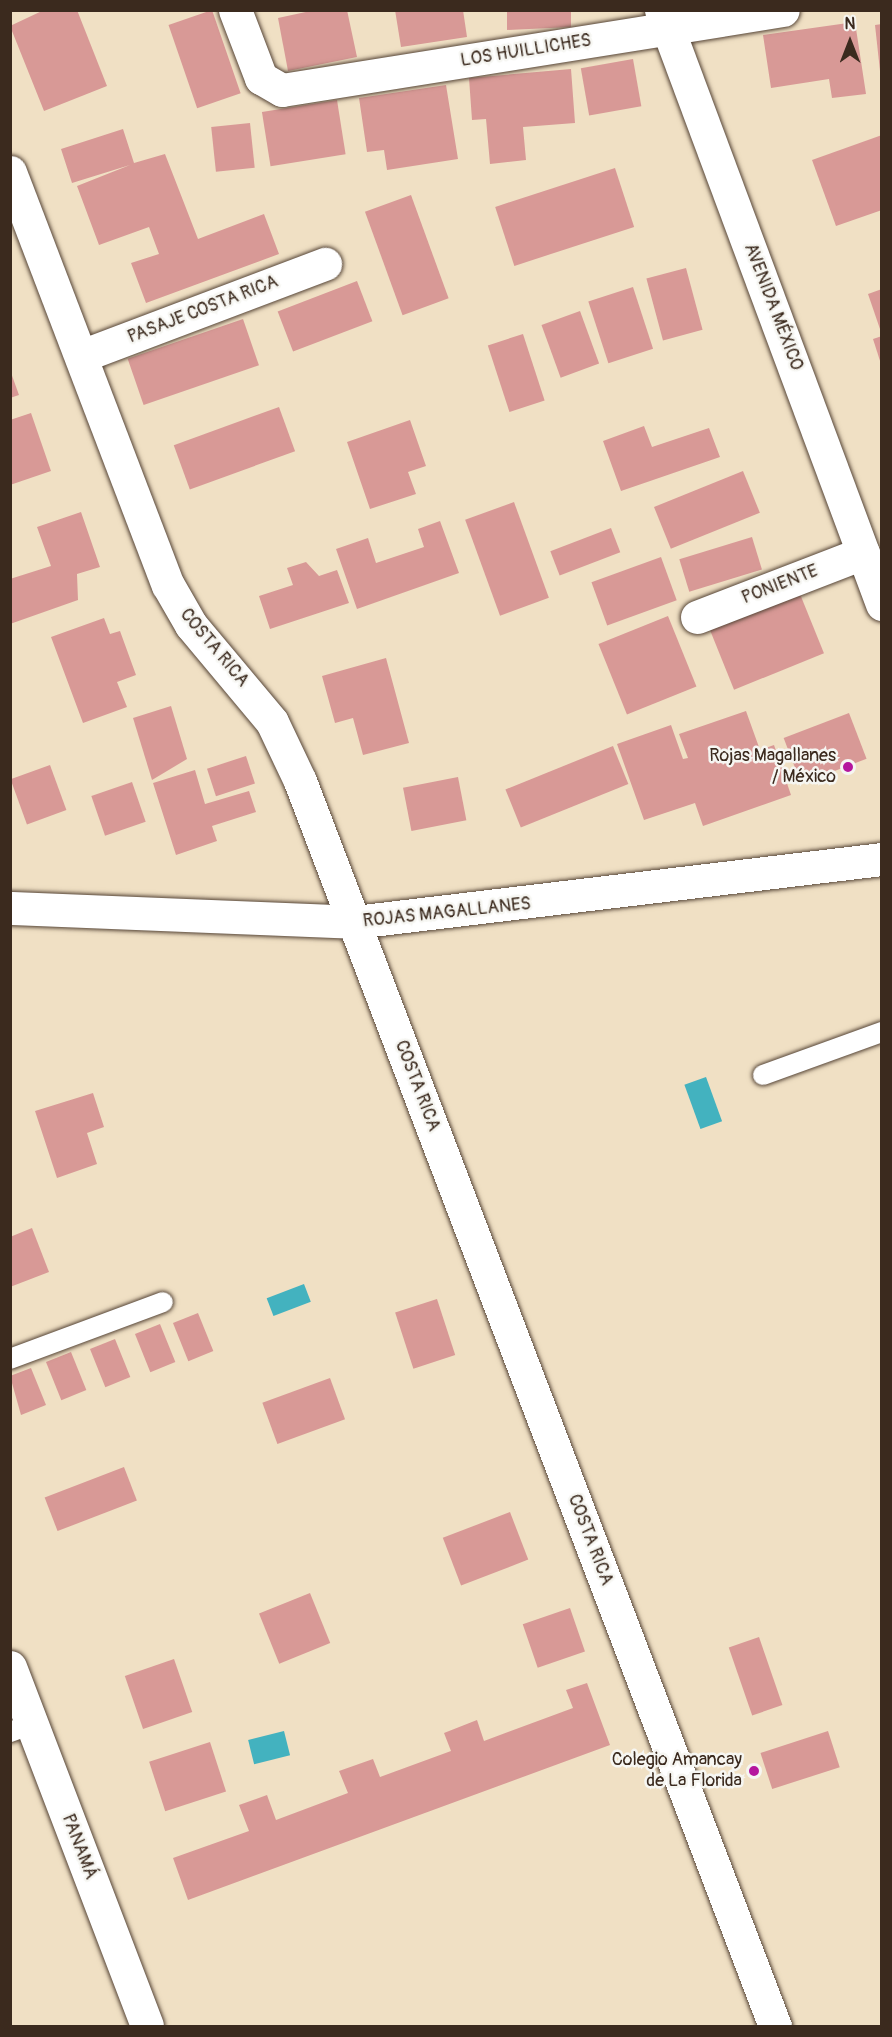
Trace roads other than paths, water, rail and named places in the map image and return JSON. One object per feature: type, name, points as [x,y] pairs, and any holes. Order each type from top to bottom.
[{"type":"street","name":"LOS HUILLICHES","points":[[235,10],[256,68],[270,86],[294,90],[664,19],[783,10]]},
{"type":"street","name":"AVENIDA MÉXICO","points":[[664,19],[882,604]]},
{"type":"street","name":"COSTA RICA","points":[[10,172],[168,585],[191,625],[272,722],[355,922],[775,2026]]},
{"type":"street","name":"PASAJE COSTA RICA","points":[[81,356],[325,264]]},
{"type":"street","name":"PONIENTE","points":[[697,617],[863,554]]},
{"type":"street","name":"ROJAS MAGALLANES","points":[[10,908],[355,922],[882,859]]},
{"type":"street","name":"PANAMÁ","points":[[10,1667],[21,1728],[147,2026]]},
{"type":"lane","points":[[763,1076],[882,1032]]},
{"type":"lane","points":[[10,1359],[163,1302]]},
{"type":"water","points":[[706,1077],[722,1121],[700,1129],[684,1085]]},
{"type":"water","points":[[304,1284],[311,1302],[273,1316],[267,1298]]},
{"type":"water","points":[[284,1731],[290,1755],[254,1764],[248,1740]]},
{"type":"place","name":"Rojas Magallanes / México","points":[[848,767]]},
{"type":"place","name":"Colegio Amancay de La Florida","points":[[754,1771]]}]
